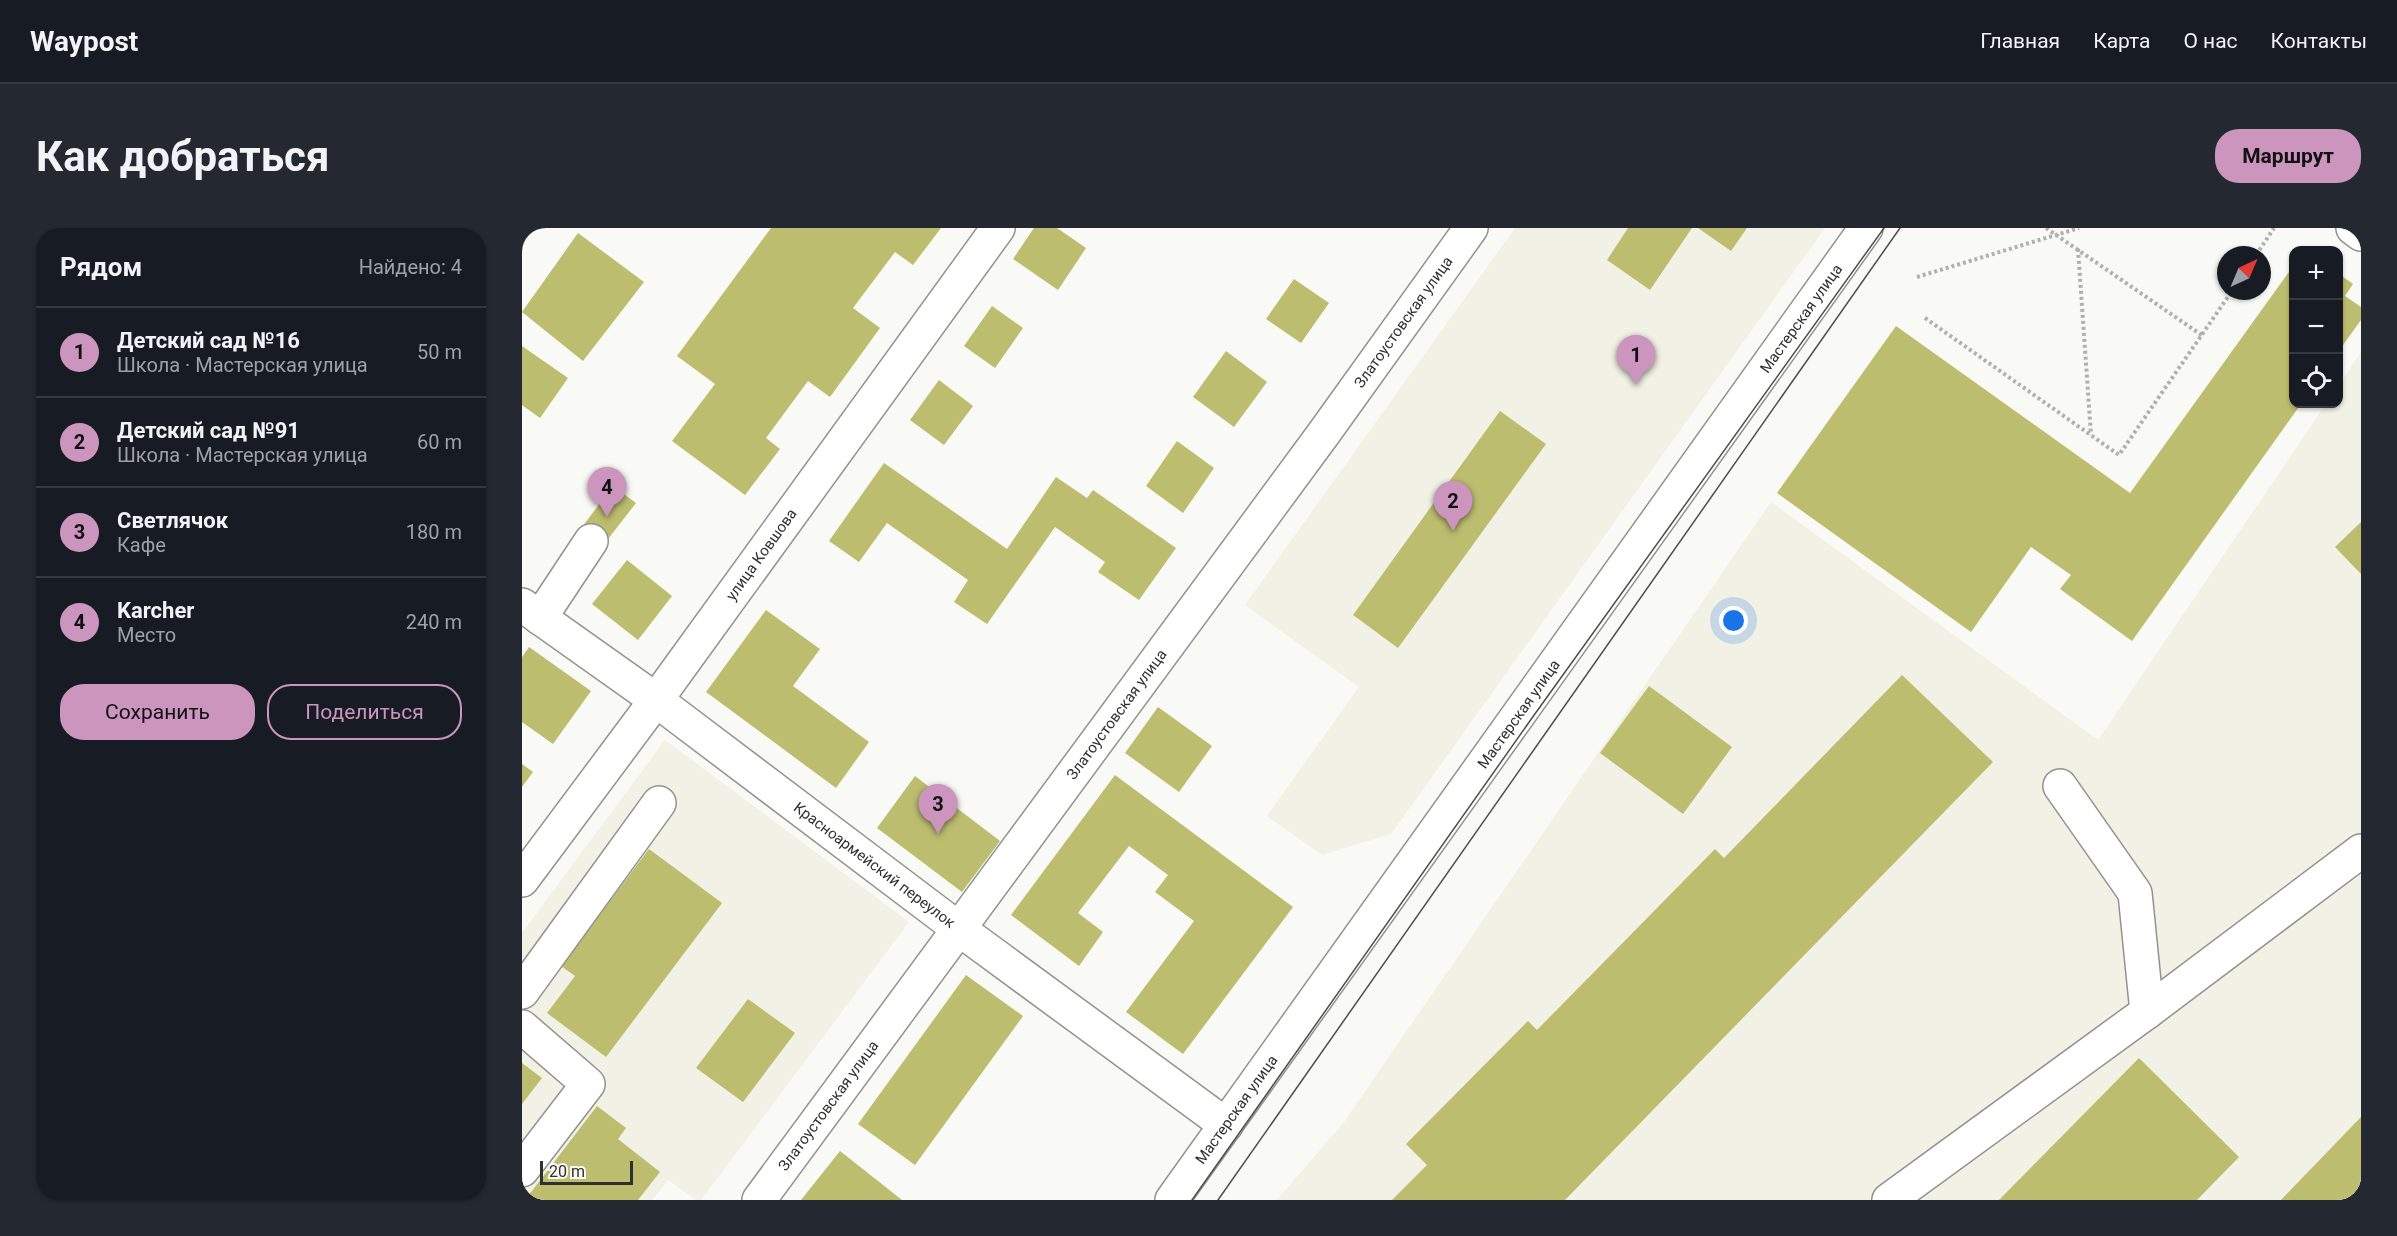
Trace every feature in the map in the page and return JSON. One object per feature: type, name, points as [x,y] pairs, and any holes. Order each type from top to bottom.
[{"type":"street","name":"улица Ковшова","points":[[522,880],[656,700],[998,228]]},
{"type":"street","name":"Златоустовская улица","points":[[759,1200],[1324,433],[1471,228]]},
{"type":"street","name":"Мастерская улица","points":[[1172,1200],[1866,228]]},
{"type":"street","points":[[2353,228],[2361,234]]},
{"type":"street","points":[[531,612],[591,541]]},
{"type":"street","name":"Красноармейский переулок","points":[[531,612],[656,700],[959,929],[1226,1125]]},
{"type":"street","points":[[2060,786],[2135,893],[2147,1012]]},
{"type":"street","points":[[522,992],[659,803]]},
{"type":"street","points":[[1889,1200],[2147,1012],[2361,851]]},
{"type":"street","points":[[522,1027],[588,1084],[522,1170]]},
{"type":"path","points":[[2046,228],[2203,336]]},
{"type":"path","points":[[1917,277],[2079,228]]},
{"type":"path","points":[[2262,246],[2274,228]]},
{"type":"path","points":[[2078,249],[2091,436]]},
{"type":"path","points":[[1925,318],[2119,455],[2226,300]]},
{"type":"shaded area","points":[[1515,228],[1825,228],[1391,834],[1322,855],[1267,816],[1359,687],[1245,605]]},
{"type":"shaded area","points":[[2361,352],[2361,1200],[1277,1200],[1344,1122],[1771,502],[2098,740],[2323,408],[2343,408],[2343,379]]},
{"type":"shaded area","points":[[665,740],[909,922],[701,1200],[696,1200],[668,1180],[652,1200],[522,1200],[522,933]]},
{"type":"building","points":[[771,228],[941,228],[913,265],[895,252],[853,308],[880,328],[830,397],[808,381],[766,438],[780,449],[745,495],[672,441],[715,384],[677,356]]},
{"type":"building","points":[[1034,228],[1057,228],[1086,248],[1058,290],[1013,259]]},
{"type":"building","points":[[1628,228],[1692,228],[1650,290],[1607,260]]},
{"type":"building","points":[[1698,228],[1747,228],[1731,251]]},
{"type":"building","points":[[578,233],[644,282],[583,361],[522,312]]},
{"type":"building","points":[[2289,272],[2289,408],[2298,408],[2132,641],[2060,589],[2071,575],[2031,547],[1971,632],[1777,493],[1896,326],[2130,493]]},
{"type":"building","points":[[2343,277],[2353,284],[2345,296],[2361,307],[2361,320],[2343,345]]},
{"type":"building","points":[[1294,279],[1329,303],[1301,343],[1266,319]]},
{"type":"building","points":[[992,306],[1023,328],[995,368],[964,346]]},
{"type":"building","points":[[522,346],[568,378],[540,418],[522,405]]},
{"type":"building","points":[[1226,351],[1267,382],[1234,427],[1193,397]]},
{"type":"building","points":[[939,380],[973,406],[944,445],[910,420]]},
{"type":"building","points":[[1500,411],[1546,444],[1398,648],[1353,615]]},
{"type":"building","points":[[1177,441],[1214,468],[1183,513],[1146,486]]},
{"type":"building","points":[[884,463],[1007,549],[1056,477],[1087,498],[1093,490],[1176,548],[1139,600],[1098,572],[1105,562],[1055,527],[987,624],[954,602],[968,580],[887,523],[859,562],[829,541]]},
{"type":"building","points":[[613,486],[636,503],[601,548],[579,531]]},
{"type":"building","points":[[2361,522],[2361,574],[2335,547]]},
{"type":"building","points":[[627,560],[672,596],[638,640],[592,604]]},
{"type":"building","points":[[766,610],[820,649],[793,686],[869,742],[836,788],[706,692]]},
{"type":"building","points":[[529,647],[591,691],[553,744],[522,722],[522,657]]},
{"type":"building","points":[[1902,675],[1993,762],[1565,1200],[1392,1200],[1427,1165],[1406,1144],[1528,1021],[1537,1030],[1715,849],[1724,858]]},
{"type":"building","points":[[1649,686],[1732,747],[1683,814],[1600,753]]},
{"type":"building","points":[[1158,707],[1212,746],[1179,792],[1125,753]]},
{"type":"building","points":[[522,764],[533,772],[522,787]]},
{"type":"building","points":[[1115,775],[1293,907],[1183,1054],[1126,1012],[1194,921],[1155,892],[1168,875],[1129,846],[1078,913],[1103,932],[1079,966],[1011,915]]},
{"type":"building","points":[[915,776],[1000,841],[962,892],[877,828]]},
{"type":"building","points":[[649,849],[722,903],[606,1057],[547,1013],[575,976],[561,966]]},
{"type":"building","points":[[966,975],[1023,1016],[915,1165],[858,1124]]},
{"type":"building","points":[[748,999],[795,1033],[743,1102],[696,1068]]},
{"type":"building","points":[[2139,1058],[2239,1157],[2197,1200],[1999,1200]]},
{"type":"building","points":[[522,1063],[542,1078],[522,1104]]},
{"type":"building","points":[[597,1106],[626,1128],[618,1139],[660,1172],[638,1200],[525,1200]]},
{"type":"building","points":[[2361,1117],[2361,1200],[2281,1200]]},
{"type":"building","points":[[840,1151],[902,1200],[801,1200]]},
{"type":"tram line","points":[[1192,1200],[1532,718],[1884,228]]},
{"type":"tram line","points":[[1218,1200],[1900,228]]},
{"type":"place","name":"Детский сад №16","points":[[1636,385]]},
{"type":"place","name":"Karcher","points":[[607,517]]},
{"type":"place","name":"Детский сад №91","points":[[1453,531]]},
{"type":"place","name":"Светлячок","points":[[938,834]]}]
